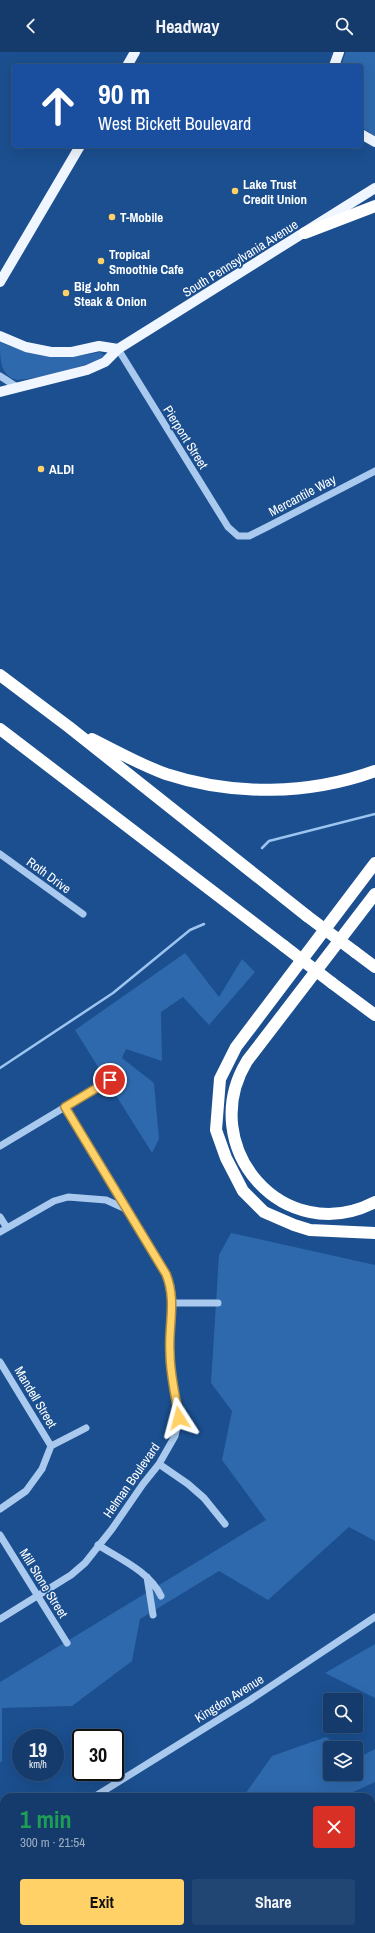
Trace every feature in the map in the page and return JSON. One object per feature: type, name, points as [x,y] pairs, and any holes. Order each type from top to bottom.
[{"type":"highway","points":[[305,233],[375,206]]},
{"type":"highway","points":[[0,675],[69,727],[307,916],[375,967]]},
{"type":"highway","points":[[69,727],[166,773],[212,785],[238,788],[292,789],[339,782],[375,771]]},
{"type":"highway","points":[[0,729],[375,1015]]},
{"type":"highway","points":[[375,863],[236,1047],[220,1080],[216,1119],[216,1130],[233,1175],[243,1191],[264,1212],[310,1230],[375,1233]]},
{"type":"highway","points":[[375,894],[247,1061],[236,1084],[231,1116],[234,1142],[245,1166],[263,1188],[282,1202],[305,1210],[327,1213],[350,1211],[375,1202]]},
{"type":"highway","points":[[360,1004],[375,1020]]},
{"type":"main road","points":[[128,64],[135,52]]},
{"type":"main road","points":[[335,64],[339,52]]},
{"type":"main road","points":[[363,135],[375,142]]},
{"type":"main road","points":[[0,282],[79,148]]},
{"type":"main road","name":"South Pennsylvania Avenue","points":[[0,392],[70,375],[105,362],[118,349],[375,188]]},
{"type":"main road","points":[[0,336],[26,347],[51,352],[72,352],[100,346],[118,349]]},
{"type":"street","name":"Pierpont Street","points":[[118,349],[228,527],[238,536]]},
{"type":"street","points":[[0,376],[17,387]]},
{"type":"street","name":"Mercantile Way","points":[[238,536],[249,536],[375,471]]},
{"type":"street","name":"Roth Drive","points":[[0,854],[83,914]]},
{"type":"street","points":[[0,1146],[110,1080]]},
{"type":"street","name":"Helman Boulevard","points":[[0,1619],[71,1575],[85,1563],[159,1464],[175,1436],[179,1418],[170,1354],[173,1303],[171,1286],[166,1274],[65,1107]]},
{"type":"street","points":[[0,1217],[3,1230],[54,1201],[68,1197],[106,1200],[128,1210]]},
{"type":"street","points":[[173,1303],[218,1303]]},
{"type":"street","name":"Mandell Street","points":[[0,1362],[51,1446]]},
{"type":"street","points":[[0,1509],[26,1491],[42,1469],[51,1446],[86,1428]]},
{"type":"street","points":[[159,1464],[188,1484],[204,1498],[225,1524]]},
{"type":"street","name":"Mill Stone Street","points":[[0,1535],[67,1643]]},
{"type":"street","points":[[98,1545],[147,1577],[156,1585],[161,1596]]},
{"type":"street","points":[[147,1577],[153,1616]]},
{"type":"street","name":"Kingdon Avenue","points":[[100,1793],[250,1700],[375,1617]]},
{"type":"shaded area","points":[[346,52],[375,52],[375,136],[363,128],[363,64],[342,64]]},
{"type":"shaded area","points":[[0,342],[25,351],[49,356],[61,357],[100,352],[104,355],[99,359],[77,367],[48,375],[17,380],[11,378],[4,371],[0,355]]},
{"type":"shaded area","points":[[185,953],[219,997],[242,959],[255,972],[209,1025],[183,997],[161,1012],[162,1061],[126,1049],[122,1058],[154,1083],[159,1139],[152,1153],[75,1030]]},
{"type":"shaded area","points":[[231,1233],[375,1265],[375,1541],[349,1527],[268,1600],[219,1571],[140,1619],[132,1661],[72,1706],[2,1708],[2,1761],[0,1763],[0,1682],[266,1520],[222,1460],[232,1411],[211,1383],[219,1255]]},
{"type":"shaded area","points":[[375,1644],[375,1698],[325,1673]]},
{"type":"shaded area","points":[[326,1737],[331,1741],[323,1741],[323,1781],[363,1781],[363,1755],[375,1749],[375,1782],[351,1793],[246,1793],[272,1756]]},
{"type":"waterway","points":[[262,848],[269,841],[375,814]]},
{"type":"waterway","points":[[0,1068],[113,993],[190,930],[204,924]]},
{"type":"place","name":"Lake Trust Credit Union","points":[[235,191]]},
{"type":"place","name":"T-Mobile","points":[[112,217]]},
{"type":"place","name":"Tropical Smoothie Cafe","points":[[101,261]]},
{"type":"place","name":"Big John Steak & Onion","points":[[66,293]]},
{"type":"place","name":"ALDI","points":[[41,469]]},
{"type":"route","points":[[110,1080],[65,1107],[166,1274],[171,1286],[173,1303],[170,1354],[179,1418]]}]
